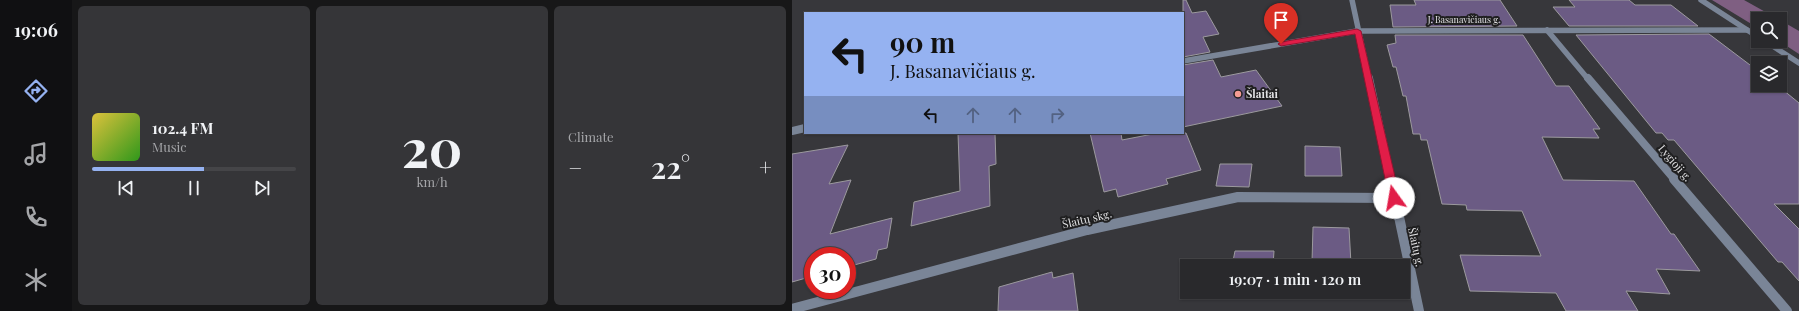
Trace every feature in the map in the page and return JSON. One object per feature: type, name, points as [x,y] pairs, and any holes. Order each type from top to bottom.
[{"type":"street","name":"Šlaitų g.","points":[[1352,0],[1357,31],[1419,311]]},
{"type":"street","points":[[1701,0],[1751,33]]},
{"type":"street","name":"Lygioji g.","points":[[1547,30],[1787,311]]},
{"type":"street","name":"J. Basanavičiaus g.","points":[[1184,61],[1357,31],[1747,30]]},
{"type":"street","points":[[1775,48],[1799,63]]},
{"type":"street","points":[[792,130],[804,128]]},
{"type":"street","name":"Šlaitų skg.","points":[[792,309],[1087,230],[1238,197],[1394,198]]},
{"type":"shaded area","points":[[1712,0],[1744,0],[1765,12],[1751,12],[1751,24]]},
{"type":"shaded area","points":[[1787,24],[1799,31],[1799,54],[1787,46]]},
{"type":"building","points":[[1183,0],[1186,0],[1192,13],[1206,11],[1219,34],[1203,37],[1210,52],[1184,57]]},
{"type":"building","points":[[1414,0],[1500,0],[1517,26],[1393,27],[1390,5],[1416,5]]},
{"type":"building","points":[[1569,0],[1629,0],[1635,5],[1671,5],[1698,26],[1569,26],[1553,7],[1575,7]]},
{"type":"building","points":[[1709,34],[1751,66],[1751,92],[1786,92],[1799,103],[1799,204],[1774,204],[1799,229],[1799,281],[1782,262],[1778,262],[1674,140],[1668,140],[1662,133],[1656,133],[1576,35]]},
{"type":"building","points":[[1395,35],[1523,35],[1556,86],[1569,86],[1600,129],[1593,129],[1599,138],[1542,137],[1563,180],[1634,181],[1671,234],[1674,234],[1700,271],[1656,269],[1670,294],[1626,291],[1638,311],[1566,311],[1556,293],[1470,291],[1460,255],[1541,256],[1522,211],[1467,210],[1466,205],[1442,204],[1427,140],[1421,140],[1420,134],[1413,134],[1406,96],[1403,96],[1396,67],[1393,67],[1387,45],[1396,43]]},
{"type":"building","name":"Šlaitai","points":[[1213,60],[1221,77],[1256,70],[1282,106],[1184,127],[1184,65]]},
{"type":"building","points":[[1186,133],[1201,170],[1166,179],[1168,184],[1118,197],[1116,189],[1104,192],[1090,134],[1121,134],[1122,140],[1153,134]]},
{"type":"building","points":[[958,134],[995,134],[996,164],[989,166],[990,206],[911,226],[914,202],[960,191]]},
{"type":"building","points":[[848,145],[829,184],[851,180],[830,234],[892,218],[887,248],[878,250],[876,259],[856,265],[856,247],[804,247],[804,279],[792,282],[792,154]]},
{"type":"building","points":[[1305,146],[1340,147],[1342,176],[1305,176]]},
{"type":"building","points":[[1220,164],[1252,164],[1249,187],[1216,186]]},
{"type":"building","points":[[1313,227],[1349,228],[1351,259],[1312,259]]},
{"type":"building","points":[[1235,251],[1274,251],[1273,259],[1233,259]]},
{"type":"building","points":[[1052,272],[1053,278],[1073,273],[1078,311],[998,311],[999,287]]},
{"type":"place","name":"Šlaitai","points":[[1238,94]]},
{"type":"route","points":[[1281,44],[1357,31],[1394,198]]}]
